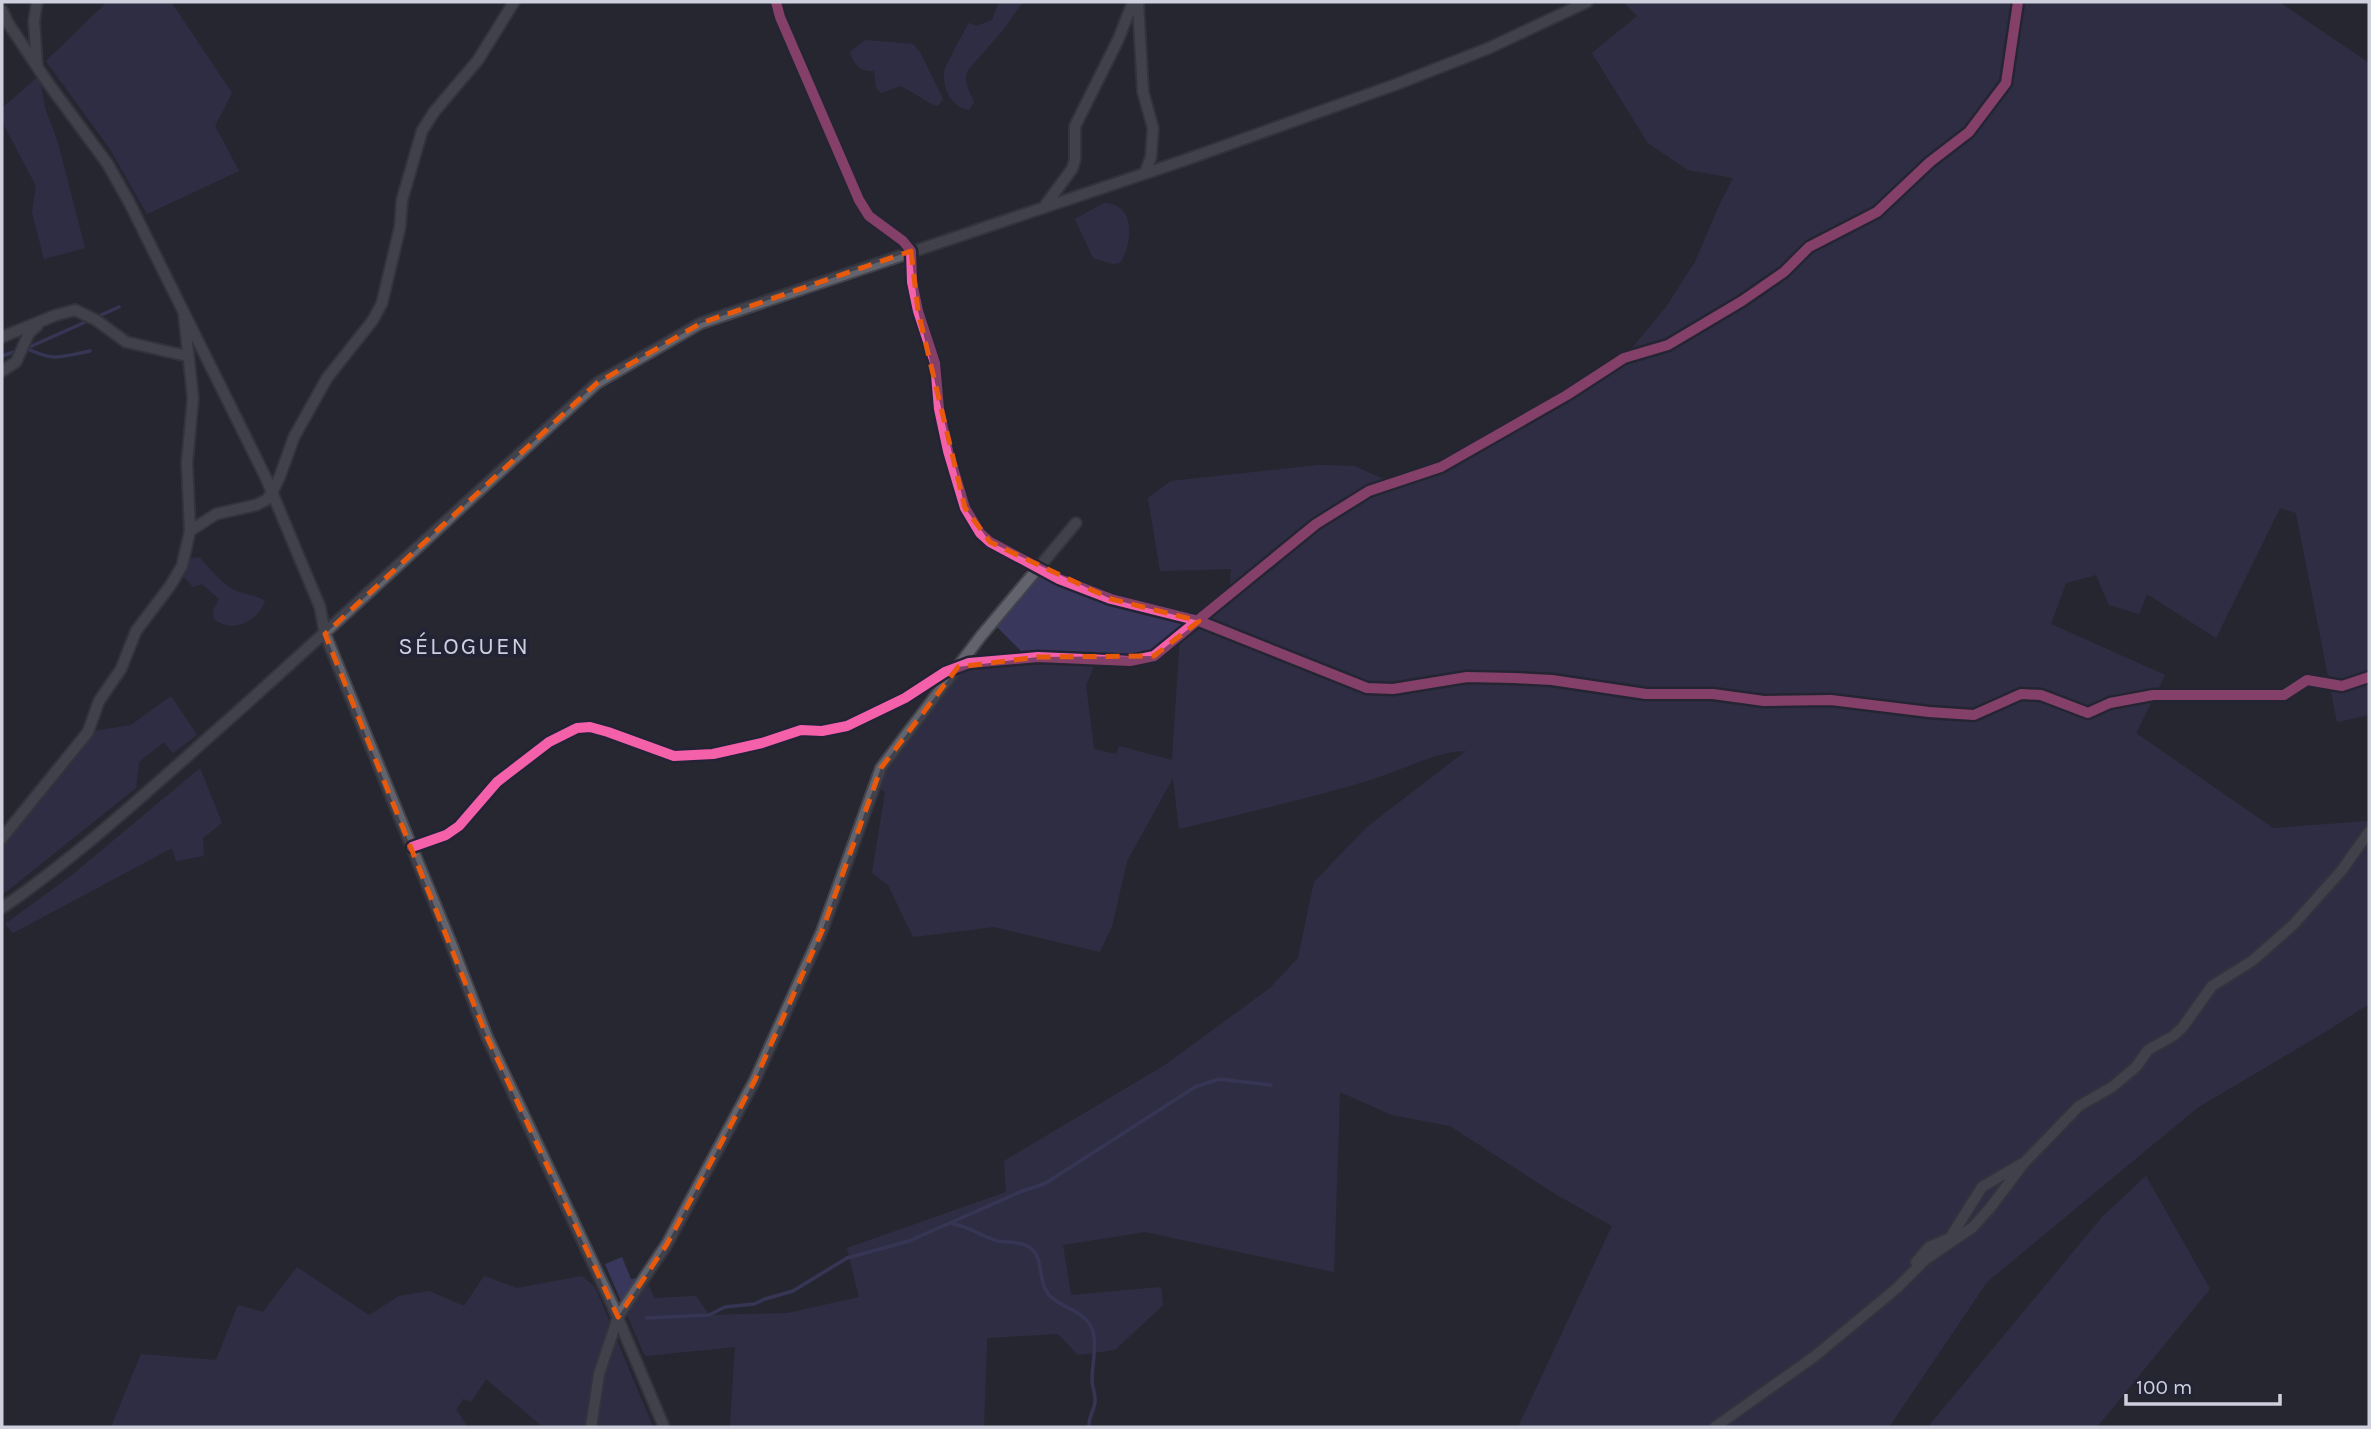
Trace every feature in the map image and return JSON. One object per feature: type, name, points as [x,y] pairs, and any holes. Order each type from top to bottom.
[{"type":"street","points":[[37,2],[34,21],[37,66]]},
{"type":"street","points":[[190,531],[216,514],[257,505],[266,500],[272,492],[294,437],[327,378],[373,320],[382,303],[400,227],[402,200],[422,131],[434,112],[478,60],[514,2]]},
{"type":"street","points":[[776,2],[780,17],[859,200],[869,216],[903,241],[911,251],[912,282],[918,312],[935,363],[939,409],[965,508],[980,533],[990,542],[1059,579],[1111,599],[1199,621],[1367,688],[1393,689],[1467,677],[1514,678],[1552,680],[1646,694],[1713,694],[1764,701],[1831,700],[1975,715],[2021,694],[2041,695],[2088,713],[2110,703],[2153,695],[2284,695],[2307,680],[2342,686],[2369,677]]},
{"type":"street","points":[[1044,206],[1072,169],[1075,160],[1075,126],[1135,2]]},
{"type":"street","points":[[1135,2],[1143,92],[1153,136],[1151,157],[1145,173]]},
{"type":"street","points":[[2,908],[93,838],[326,634],[597,383],[701,323],[1145,173],[1409,79],[1489,48],[1587,2]]},
{"type":"street","points":[[412,847],[446,835],[459,826],[497,782],[549,742],[578,728],[595,729],[674,756],[713,754],[762,743],[801,730],[821,731],[847,726],[905,698],[945,672],[969,663],[1027,657],[1130,661],[1154,656],[1316,524],[1369,492],[1441,467],[1508,430],[1624,358],[1668,345],[1742,301],[1784,272],[1809,247],[1877,212],[1930,162],[1969,132],[2006,83],[2018,2]]},
{"type":"street","points":[[2,10],[37,66],[107,163],[272,492],[320,607],[326,634],[486,1037],[618,1317],[664,1427]]},
{"type":"street","points":[[2,337],[75,310],[96,320],[126,342],[187,356]]},
{"type":"street","points":[[2,838],[88,732],[99,701],[121,669],[136,631],[182,566],[190,531],[187,463],[192,398],[183,310]]},
{"type":"street","points":[[2,371],[16,362],[29,333],[41,321]]},
{"type":"street","points":[[591,1427],[599,1374],[618,1317],[667,1244],[755,1080],[822,931],[881,768],[958,667],[1076,523]]},
{"type":"street","points":[[1715,1427],[1815,1356],[1926,1259],[1973,1227],[2024,1163],[2079,1106],[2112,1087],[2136,1067],[2148,1050],[2173,1036],[2182,1028],[2212,986],[2252,961],[2293,925],[2342,870],[2369,832]]},
{"type":"street","points":[[1909,1275],[1919,1257],[1929,1247],[1950,1238],[1982,1186],[2024,1163]]},
{"type":"highlighted area","points":[[911,251],[918,311],[965,508],[990,542],[1111,599],[1199,621],[1154,656],[1038,657],[958,667],[881,768],[822,931],[755,1080],[667,1244],[618,1317],[487,1037],[325,634],[597,383],[701,323]]},
{"type":"shaded area","points":[[107,2],[171,2],[232,93],[215,126],[239,171],[147,214],[110,149],[46,61]]},
{"type":"shaded area","points":[[999,2],[1023,2],[966,74],[966,82],[974,102],[969,110],[950,97],[944,79],[945,68],[969,23],[977,26],[992,20]]},
{"type":"shaded area","points":[[2279,2],[2369,63],[2369,715],[2337,722],[2296,513],[2280,508],[2216,638],[2147,594],[2139,614],[2109,605],[2096,575],[2066,583],[2051,624],[2165,675],[2136,733],[2273,828],[2369,821],[2369,1004],[2197,1108],[1987,1282],[1889,1427],[1518,1427],[1612,1226],[1557,1195],[1450,1126],[1392,1115],[1340,1092],[1334,1272],[1145,1232],[1063,1245],[1071,1295],[1161,1287],[1163,1305],[1115,1350],[1078,1355],[1058,1334],[987,1338],[984,1427],[730,1427],[735,1347],[645,1356],[605,1264],[622,1257],[631,1279],[646,1277],[654,1298],[696,1296],[709,1315],[788,1313],[859,1297],[847,1248],[1006,1192],[1004,1161],[1165,1065],[1270,988],[1298,958],[1314,882],[1367,827],[1466,751],[1431,757],[1325,793],[1179,829],[1173,778],[1127,861],[1112,926],[1100,952],[994,927],[913,937],[888,885],[872,873],[885,793],[876,783],[958,667],[1026,656],[992,622],[1038,568],[1059,579],[1199,621],[1229,596],[1231,569],[1160,571],[1148,498],[1171,481],[1319,465],[1354,466],[1393,483],[1441,467],[1624,358],[1666,307],[1695,262],[1733,178],[1688,170],[1648,143],[1592,53],[1637,16],[1624,3]],"holes":[[[1180,637],[1172,760],[1119,746],[1116,754],[1094,749],[1086,685],[1097,659],[1154,656]]]},
{"type":"shaded area","points":[[865,40],[913,44],[920,52],[943,99],[938,106],[900,86],[881,93],[876,88],[874,71],[859,67],[850,52]]},
{"type":"shaded area","points":[[39,76],[45,108],[58,143],[85,248],[44,259],[32,212],[36,186],[2,121],[2,108]]},
{"type":"shaded area","points":[[1104,203],[1114,205],[1127,217],[1129,235],[1120,263],[1113,264],[1093,258],[1075,219]]},
{"type":"shaded area","points":[[199,557],[232,589],[265,601],[256,615],[244,624],[236,625],[214,619],[213,611],[219,599],[202,584],[193,587],[182,575],[183,560]]},
{"type":"shaded area","points":[[171,696],[197,735],[173,753],[164,742],[139,762],[136,788],[2,895],[2,838],[88,732],[131,725]]},
{"type":"shaded area","points":[[200,768],[222,823],[203,838],[204,856],[176,861],[172,848],[13,933],[5,924],[72,875]]},
{"type":"shaded area","points":[[2146,1176],[2210,1289],[2097,1427],[1928,1427],[2102,1217]]},
{"type":"shaded area","points":[[297,1267],[369,1315],[399,1296],[429,1291],[464,1306],[484,1276],[517,1288],[582,1276],[595,1287],[653,1427],[543,1427],[486,1379],[471,1402],[463,1399],[456,1410],[468,1427],[111,1427],[141,1354],[216,1360],[238,1305],[263,1312]]},
{"type":"waterway","points":[[25,349],[119,307]]},
{"type":"waterway","points":[[25,348],[51,357],[90,351]]},
{"type":"waterway","points":[[2,356],[17,351]]},
{"type":"waterway","points":[[646,1318],[709,1315],[725,1307],[754,1304],[793,1291],[847,1258],[909,1241],[1046,1183],[1195,1087],[1219,1079],[1271,1085]]},
{"type":"waterway","points":[[953,1224],[998,1241],[1029,1247],[1037,1257],[1045,1290],[1055,1300],[1086,1319],[1093,1332],[1095,1344],[1092,1380],[1095,1399],[1089,1427]]},
{"type":"cycle path","points":[[776,2],[780,17],[859,200],[869,216],[903,241],[911,251],[912,282],[918,311],[935,363],[939,409],[965,508],[980,533],[990,542],[1059,579],[1111,599],[1199,621],[1367,688],[1393,689],[1467,677],[1514,678],[1552,680],[1646,694],[1713,694],[1764,701],[1831,700],[1974,715],[2021,694],[2041,695],[2088,713],[2110,703],[2153,695],[2284,695],[2307,680],[2342,686],[2369,677]]},
{"type":"cycle path","points":[[412,847],[446,835],[459,826],[497,782],[549,742],[577,728],[590,727],[608,732],[674,756],[713,754],[762,743],[801,730],[822,731],[847,726],[905,698],[945,672],[969,663],[1038,657],[1130,661],[1154,656],[1316,524],[1369,491],[1441,467],[1567,395],[1624,358],[1668,345],[1742,301],[1784,272],[1809,247],[1877,212],[1930,162],[1969,132],[2006,83],[2018,2]]},
{"type":"district","name":"SÉLOGUEN","points":[[464,646]]}]
